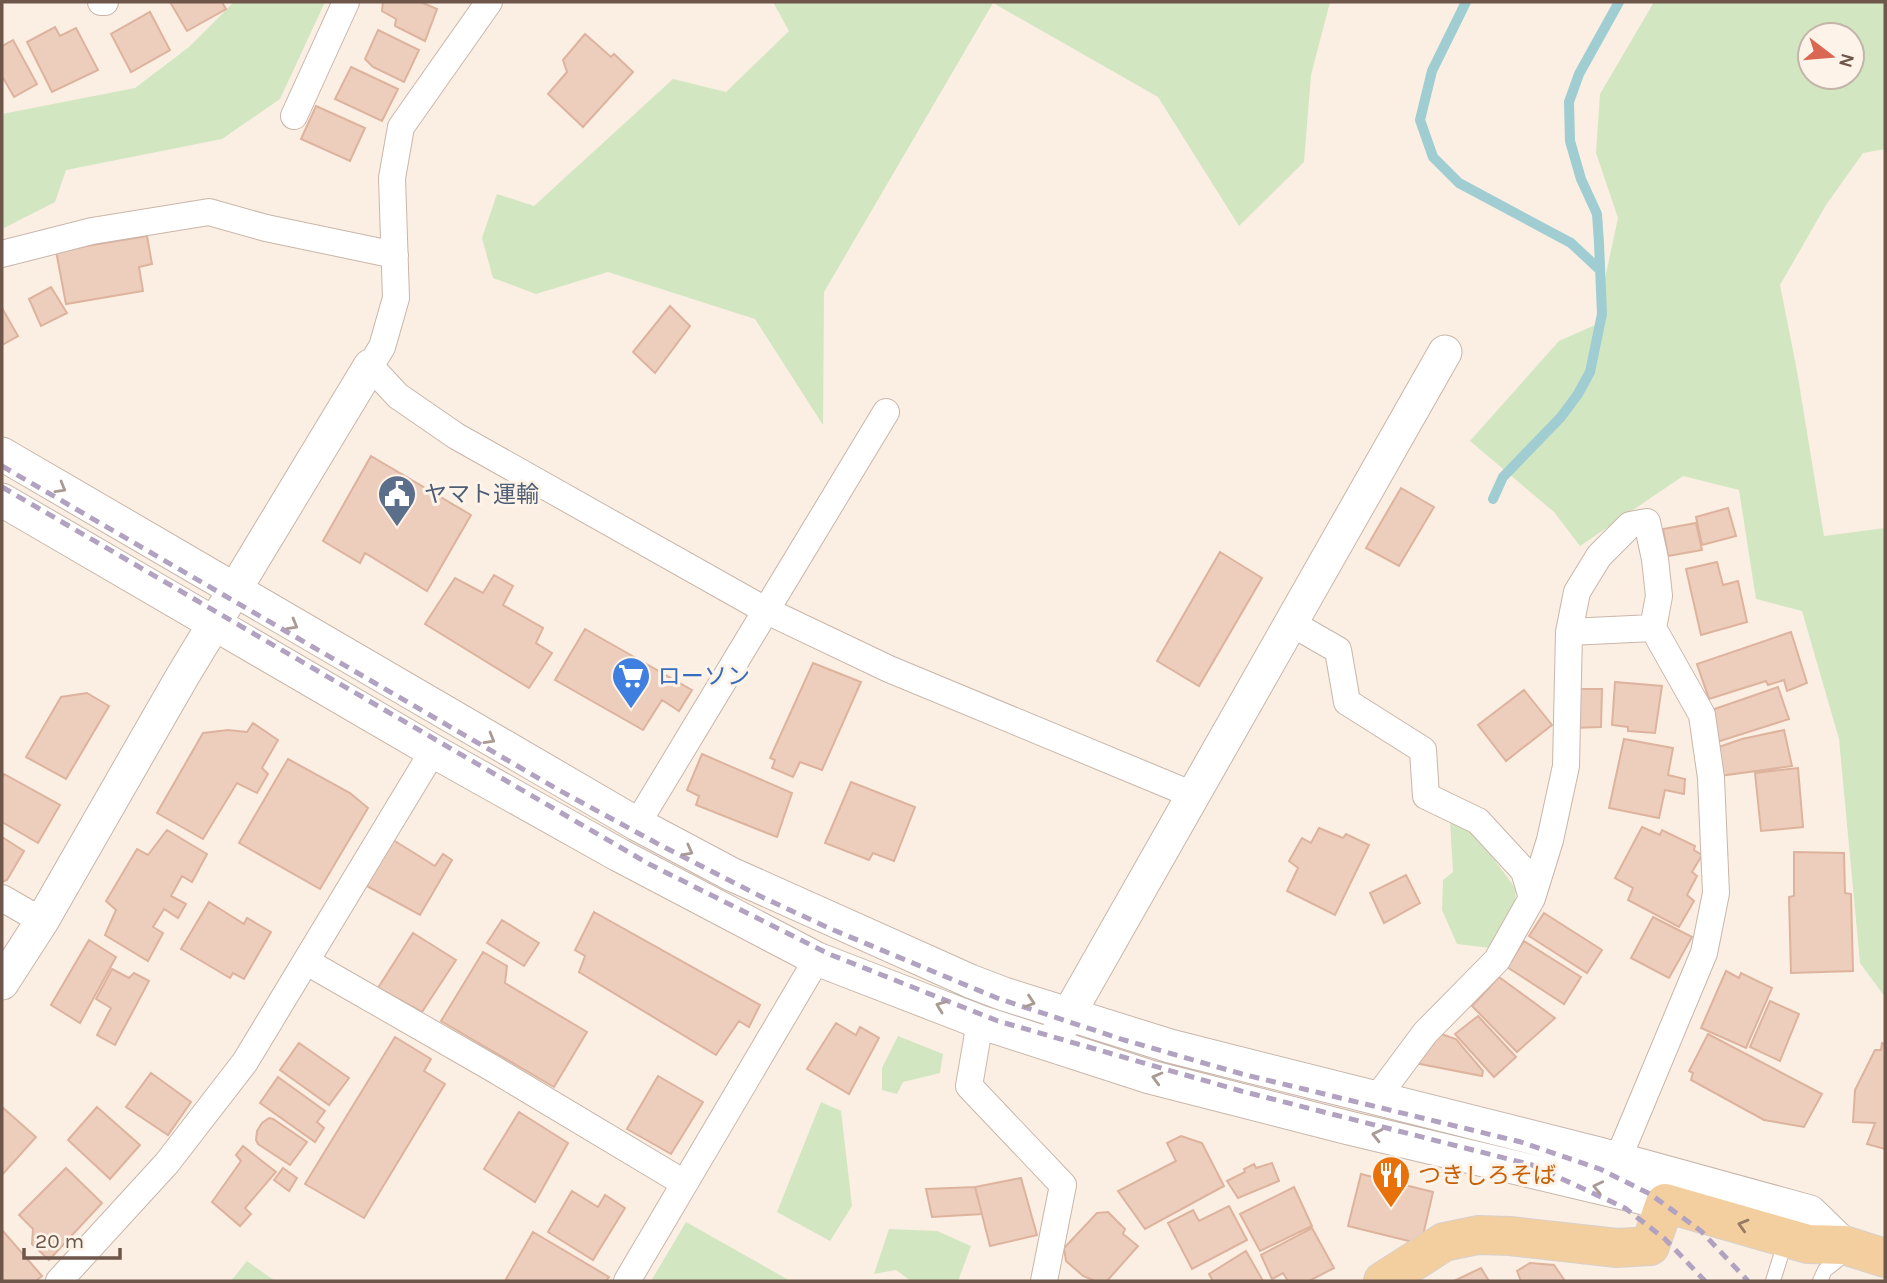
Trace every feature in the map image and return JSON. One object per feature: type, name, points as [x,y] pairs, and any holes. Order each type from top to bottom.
[{"type":"main road","points":[[1383,1281],[1444,1242],[1478,1235],[1617,1248],[1650,1246],[1665,1203],[1808,1244],[1861,1250]]},
{"type":"street","points":[[294,116],[346,2]]},
{"type":"street","points":[[2,983],[42,921],[234,590],[382,347],[396,299],[392,178],[401,127],[489,2]]},
{"type":"street","points":[[2,254],[92,231],[209,212],[266,229],[395,255]]},
{"type":"street","points":[[1052,1045],[1445,352]]},
{"type":"street","points":[[370,366],[398,396],[456,436],[765,610],[889,669],[1193,794]]},
{"type":"street","points":[[637,824],[886,412]]},
{"type":"street","points":[[2,454],[637,824],[731,874],[970,981],[1170,1046],[1618,1159],[1810,1212],[1861,1250]]},
{"type":"street","points":[[2,500],[433,751],[619,855],[817,958],[980,1022],[1163,1080],[1362,1131],[1665,1203]]},
{"type":"street","points":[[1376,1099],[1425,1033],[1497,960],[1532,898],[1550,839],[1566,766],[1569,632],[1577,592],[1599,556],[1630,525],[1647,522],[1659,596],[1653,628],[1702,715],[1711,778],[1716,893],[1704,953],[1618,1159]]},
{"type":"street","points":[[1291,623],[1338,650],[1346,702],[1423,750],[1426,796],[1478,821],[1524,872],[1532,898]]},
{"type":"street","points":[[1569,632],[1653,628]]},
{"type":"street","points":[[59,1281],[167,1164],[245,1062],[433,751]]},
{"type":"street","points":[[2,898],[42,921]]},
{"type":"street","points":[[626,1281],[817,958]]},
{"type":"street","points":[[307,962],[492,1068],[684,1183]]},
{"type":"street","points":[[980,1022],[969,1086],[1063,1185],[1044,1281]]},
{"type":"lane","points":[[1773,1281],[1786,1238]]},
{"type":"lane","points":[[1820,1281],[1825,1270],[1861,1250]]},
{"type":"green space","points":[[234,2],[325,2],[280,99],[222,139],[66,170],[55,202],[2,229],[2,114],[135,88],[189,47]]},
{"type":"green space","points":[[773,2],[1330,2],[1311,75],[1304,162],[1239,226],[1158,97],[993,3],[824,292],[823,425],[755,319],[608,272],[536,294],[493,278],[482,238],[497,194],[534,206],[673,79],[726,92],[789,31]]},
{"type":"green space","points":[[1654,2],[1885,2],[1885,149],[1863,153],[1826,205],[1780,285],[1824,536],[1885,528],[1885,997],[1860,963],[1839,739],[1802,611],[1756,599],[1739,490],[1683,476],[1580,546],[1554,512],[1470,441],[1559,341],[1595,325],[1618,218],[1596,153],[1600,94]]},
{"type":"green space","points":[[1450,821],[1470,827],[1516,889],[1514,910],[1490,948],[1457,944],[1442,910],[1443,880],[1453,872]]},
{"type":"green space","points":[[898,1036],[943,1054],[940,1073],[903,1082],[897,1094],[882,1090],[882,1068]]},
{"type":"green space","points":[[821,1102],[841,1111],[852,1206],[830,1241],[777,1212]]},
{"type":"green space","points":[[686,1222],[787,1279],[788,1281],[651,1281]]},
{"type":"green space","points":[[889,1229],[937,1231],[971,1246],[958,1281],[911,1281],[896,1270],[874,1274]]},
{"type":"green space","points":[[247,1261],[275,1281],[231,1281]]},
{"type":"building","points":[[170,2],[222,2],[226,9],[187,31]]},
{"type":"building","points":[[383,2],[421,2],[437,9],[425,41],[395,26],[396,19],[382,11]]},
{"type":"building","points":[[150,12],[170,50],[131,72],[111,34]]},
{"type":"building","points":[[55,27],[60,36],[76,28],[98,70],[52,92],[27,42]]},
{"type":"building","points":[[378,30],[419,50],[404,82],[373,67],[365,59]]},
{"type":"building","points":[[585,34],[611,57],[614,54],[633,72],[583,127],[548,94],[567,72],[563,60]]},
{"type":"building","points":[[13,40],[37,84],[14,97],[2,76],[2,46]]},
{"type":"building","points":[[351,67],[398,89],[382,121],[335,99]]},
{"type":"building","points":[[316,106],[365,128],[350,161],[301,139]]},
{"type":"building","points":[[147,236],[152,264],[139,267],[143,291],[66,304],[56,251]]},
{"type":"building","points":[[51,287],[67,313],[41,326],[29,299]]},
{"type":"building","points":[[670,306],[690,326],[655,373],[633,352]]},
{"type":"building","points":[[2,308],[18,336],[2,345]]},
{"type":"building","name":"ヤマト運輸","points":[[371,456],[471,515],[427,591],[365,553],[360,563],[323,541]]},
{"type":"building","points":[[1401,488],[1434,507],[1399,566],[1366,548]]},
{"type":"building","points":[[1728,508],[1736,536],[1702,545],[1696,517]]},
{"type":"building","points":[[1696,523],[1702,550],[1668,556],[1663,529]]},
{"type":"building","points":[[1220,552],[1262,578],[1199,686],[1157,661]]},
{"type":"building","points":[[1717,562],[1723,585],[1738,581],[1747,622],[1701,635],[1686,569]]},
{"type":"building","points":[[494,575],[513,586],[503,605],[543,628],[536,643],[552,653],[529,688],[425,624],[455,578],[483,593]]},
{"type":"building","points":[[585,629],[692,690],[679,711],[662,700],[643,730],[555,680]]},
{"type":"building","points":[[1791,632],[1807,683],[1787,691],[1784,680],[1768,685],[1766,681],[1709,699],[1697,664]]},
{"type":"building","points":[[813,663],[861,682],[822,770],[800,762],[793,777],[772,768],[775,760],[770,758]]},
{"type":"building","points":[[1615,682],[1662,686],[1655,733],[1628,731],[1628,727],[1612,725]]},
{"type":"building","points":[[1778,687],[1789,719],[1717,742],[1709,711]]},
{"type":"building","points":[[1575,689],[1602,689],[1601,727],[1573,728]]},
{"type":"building","points":[[1524,690],[1552,725],[1506,761],[1478,725]]},
{"type":"building","points":[[87,693],[109,706],[66,779],[26,757],[61,697]]},
{"type":"building","points":[[253,723],[278,740],[262,768],[268,774],[257,793],[237,783],[203,839],[157,813],[203,733],[228,730],[247,732]]},
{"type":"building","points":[[1784,730],[1792,766],[1719,776],[1716,748]]},
{"type":"building","points":[[1624,739],[1673,748],[1668,775],[1685,779],[1684,794],[1665,790],[1659,818],[1609,808]]},
{"type":"building","points":[[702,754],[792,793],[777,837],[696,805],[699,796],[687,790]]},
{"type":"building","points":[[288,759],[350,793],[368,808],[320,889],[239,843]]},
{"type":"building","points":[[1798,768],[1803,827],[1761,831],[1755,773]]},
{"type":"building","points":[[4,774],[60,805],[38,843],[2,822]]},
{"type":"building","points":[[851,782],[915,807],[894,861],[873,853],[869,860],[825,843]]},
{"type":"building","points":[[1642,827],[1660,835],[1662,830],[1695,846],[1694,850],[1702,855],[1692,872],[1697,876],[1687,895],[1694,901],[1679,927],[1628,900],[1633,888],[1615,878]]},
{"type":"building","points":[[1319,828],[1343,838],[1346,834],[1369,845],[1335,915],[1287,891],[1298,868],[1289,861],[1302,838],[1311,843]]},
{"type":"building","points":[[167,830],[207,854],[192,882],[182,876],[171,896],[186,904],[178,918],[164,909],[153,927],[163,933],[148,961],[105,935],[116,910],[106,901],[137,849],[148,855]]},
{"type":"building","points":[[2,837],[24,851],[7,880],[2,882]]},
{"type":"building","points":[[390,838],[435,866],[443,854],[452,860],[420,915],[365,885]]},
{"type":"building","points":[[1794,852],[1844,853],[1845,893],[1851,894],[1853,971],[1791,973],[1789,897],[1794,896]]},
{"type":"building","points":[[1406,875],[1420,903],[1384,923],[1370,893]]},
{"type":"building","points":[[209,902],[244,924],[247,918],[271,932],[244,979],[233,973],[230,978],[181,949]]},
{"type":"building","points":[[594,912],[760,1005],[749,1027],[739,1021],[716,1055],[579,972],[585,956],[575,950]]},
{"type":"building","points":[[1544,913],[1602,950],[1587,973],[1529,936]]},
{"type":"building","points":[[1653,917],[1692,937],[1669,978],[1631,958]]},
{"type":"building","points":[[502,920],[539,943],[524,966],[487,943]]},
{"type":"building","points":[[413,933],[456,960],[422,1012],[378,988]]},
{"type":"building","points":[[89,940],[116,957],[80,1023],[51,1005]]},
{"type":"building","points":[[1524,941],[1581,977],[1564,1004],[1507,967]]},
{"type":"building","points":[[483,952],[507,966],[505,983],[587,1032],[554,1087],[441,1021]]},
{"type":"building","points":[[112,969],[129,978],[134,973],[149,981],[115,1045],[97,1035],[111,1008],[96,999]]},
{"type":"building","points":[[1726,971],[1739,978],[1741,973],[1772,988],[1746,1048],[1701,1028]]},
{"type":"building","points":[[1499,977],[1555,1018],[1517,1052],[1472,1006]]},
{"type":"building","points":[[1770,1001],[1799,1014],[1780,1061],[1750,1047]]},
{"type":"building","points":[[1478,1016],[1516,1057],[1494,1077],[1455,1034]]},
{"type":"building","points":[[836,1023],[856,1035],[860,1027],[879,1038],[849,1094],[807,1069]]},
{"type":"building","points":[[1441,1034],[1456,1039],[1483,1071],[1482,1076],[1415,1063]]},
{"type":"building","points":[[1708,1034],[1822,1094],[1804,1127],[1764,1120],[1691,1080],[1693,1073],[1689,1071]]},
{"type":"building","points":[[395,1037],[431,1059],[424,1071],[445,1084],[364,1218],[305,1184]]},
{"type":"building","points":[[299,1043],[349,1078],[329,1105],[280,1070]]},
{"type":"building","points":[[1882,1043],[1885,1044],[1885,1149],[1867,1144],[1875,1123],[1853,1122],[1855,1090],[1875,1050],[1881,1050]]},
{"type":"building","points":[[151,1073],[191,1102],[168,1135],[126,1107]]},
{"type":"building","points":[[658,1076],[703,1102],[671,1154],[627,1129]]},
{"type":"building","points":[[278,1077],[325,1111],[317,1122],[324,1128],[315,1142],[260,1103]]},
{"type":"building","points":[[2,1107],[36,1137],[2,1175]]},
{"type":"building","points":[[97,1107],[140,1145],[110,1179],[68,1140]]},
{"type":"building","points":[[519,1112],[568,1143],[535,1202],[484,1169]]},
{"type":"building","points":[[269,1118],[307,1142],[290,1165],[256,1140],[257,1131]]},
{"type":"building","points":[[1181,1136],[1202,1143],[1224,1186],[1145,1229],[1118,1191],[1176,1161],[1167,1143]]},
{"type":"building","points":[[243,1146],[276,1172],[245,1208],[251,1214],[240,1226],[212,1202],[241,1161],[236,1155]]},
{"type":"building","points":[[1272,1163],[1279,1181],[1238,1198],[1227,1181],[1254,1164],[1256,1168]]},
{"type":"building","points":[[66,1168],[102,1203],[49,1260],[32,1244],[33,1229],[19,1215]]},
{"type":"building","points":[[283,1168],[297,1178],[289,1191],[274,1180]]},
{"type":"building","name":"つきしろそば","points":[[1361,1174],[1433,1192],[1421,1244],[1348,1226]]},
{"type":"building","points":[[1021,1178],[1037,1235],[990,1246],[975,1187]]},
{"type":"building","points":[[975,1187],[982,1214],[932,1217],[926,1189]]},
{"type":"building","points":[[1294,1187],[1312,1226],[1260,1251],[1240,1214]]},
{"type":"building","points":[[572,1191],[598,1207],[605,1195],[625,1208],[593,1260],[548,1232]]},
{"type":"building","points":[[1229,1206],[1247,1240],[1192,1269],[1168,1223],[1193,1210],[1199,1221]]},
{"type":"building","points":[[1108,1212],[1125,1229],[1123,1234],[1138,1246],[1107,1281],[1095,1281],[1083,1276],[1066,1261],[1064,1248],[1097,1213]]},
{"type":"building","points":[[1312,1228],[1334,1268],[1309,1281],[1288,1281],[1283,1273],[1272,1279],[1261,1255]]},
{"type":"building","points":[[2,1230],[42,1276],[36,1281],[2,1281]]},
{"type":"building","points":[[533,1232],[609,1277],[606,1281],[506,1279]]},
{"type":"building","points":[[1246,1251],[1263,1281],[1213,1281],[1209,1274]]},
{"type":"building","points":[[1530,1263],[1554,1265],[1565,1281],[1521,1281],[1517,1271]]},
{"type":"building","points":[[1481,1268],[1489,1281],[1454,1281]]},
{"type":"waterway","points":[[1466,2],[1432,71],[1420,120],[1433,157],[1459,183],[1571,243],[1600,270]]},
{"type":"waterway","points":[[1493,499],[1503,477],[1561,417],[1590,372],[1602,314],[1597,214],[1581,179],[1570,141],[1569,102],[1579,74],[1619,2]]},
{"type":"railway","points":[[2,466],[557,789],[764,898],[997,998],[1124,1040],[1242,1074],[1521,1142],[1600,1169],[1650,1194],[1701,1231],[1748,1281]]},
{"type":"railway","points":[[2,487],[649,864],[829,954],[998,1021],[1241,1091],[1532,1165],[1625,1208],[1665,1239],[1705,1281]]},
{"type":"place","name":"ヤマト運輸","points":[[397,528]]},
{"type":"place","name":"ローソン","points":[[631,710]]},
{"type":"place","name":"つきしろそば","points":[[1391,1209]]}]
